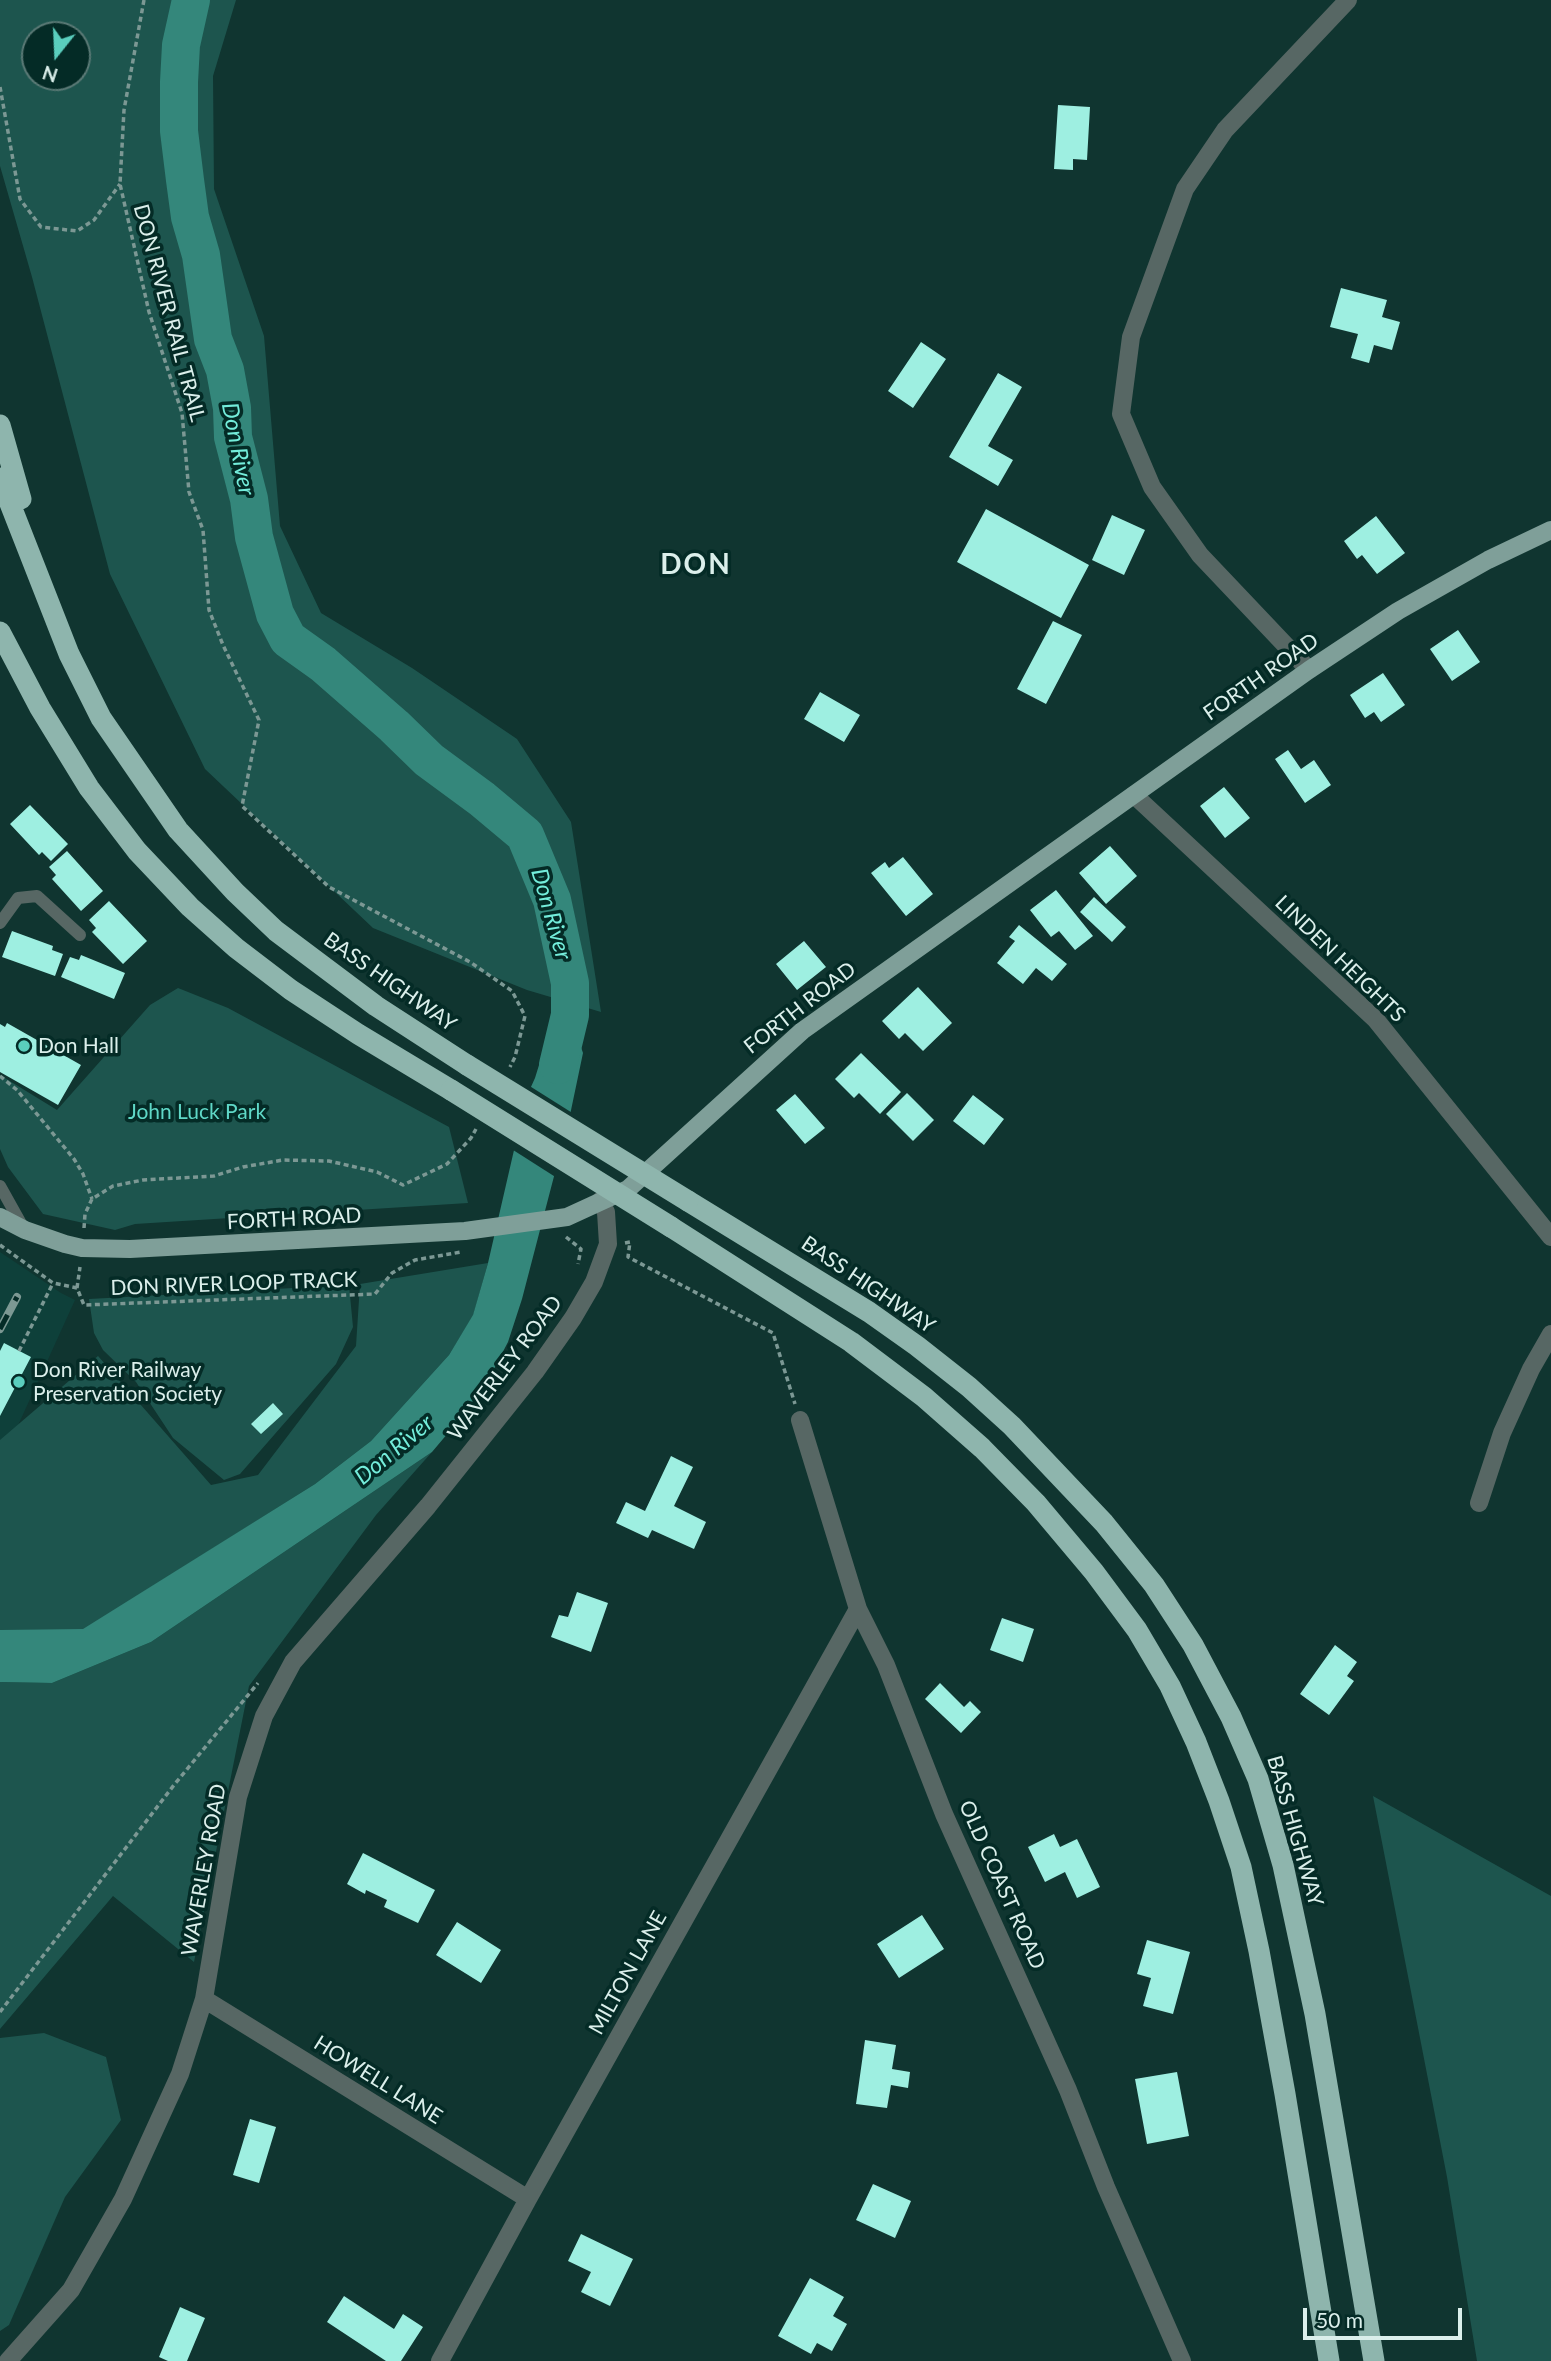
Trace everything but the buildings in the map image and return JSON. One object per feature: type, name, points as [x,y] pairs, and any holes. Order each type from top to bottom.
[{"type":"highway","points":[[0,425],[55,618]]},
{"type":"highway","name":"BASS HIGHWAY","points":[[0,478],[69,654],[101,718],[170,819],[205,860],[276,931],[376,1006],[467,1065],[869,1312],[917,1346],[1012,1426],[1104,1523],[1154,1585],[1193,1645],[1231,1717],[1258,1779],[1283,1865],[1315,2014],[1374,2361]]},
{"type":"highway","points":[[0,632],[40,708],[89,788],[136,851],[190,907],[236,948],[291,990],[358,1034],[671,1227],[851,1342],[924,1397],[982,1448],[1036,1503],[1094,1572],[1136,1630],[1170,1686],[1210,1777],[1241,1867],[1285,2094],[1329,2361]]},
{"type":"main road","name":"FORTH ROAD","points":[[0,1217],[48,1239],[82,1248],[157,1248],[464,1231],[567,1217],[628,1189],[802,1031],[1309,670],[1398,611],[1488,560],[1551,530]]},
{"type":"street","points":[[1309,670],[1192,544],[1152,487],[1121,414],[1131,337],[1185,189],[1225,130],[1348,0]]},
{"type":"street","name":"LINDEN HEIGHTS","points":[[1133,795],[1376,1020],[1551,1237]]},
{"type":"street","name":"WAVERLEY ROAD","points":[[8,2361],[71,2290],[123,2199],[180,2074],[204,1999],[238,1797],[264,1716],[293,1662],[428,1506],[535,1372],[573,1318],[594,1282],[608,1244],[607,1212],[600,1201]]},
{"type":"street","points":[[1479,1503],[1502,1433],[1531,1369],[1551,1334]]},
{"type":"street","name":"OLD COAST ROAD","points":[[800,1420],[858,1609],[886,1665],[944,1814],[1064,2080],[1106,2187],[1182,2361]]},
{"type":"street","name":"MILTON LANE","points":[[440,2361],[858,1609]]},
{"type":"street","name":"HOWELL LANE","points":[[204,1999],[528,2199]]},
{"type":"lane","points":[[0,923],[18,898],[37,896],[80,936]]},
{"type":"lane","points":[[0,1186],[25,1230]]},
{"type":"path","name":"DON RIVER RAIL TRAIL","points":[[144,0],[124,110],[120,184],[149,312],[182,413],[189,492],[203,530],[209,610],[259,720],[242,806],[330,887],[470,962],[512,991],[525,1016],[516,1057],[509,1069]]},
{"type":"path","points":[[0,87],[20,199],[41,227],[77,230],[94,220],[120,184]]},
{"type":"path","points":[[0,1076],[17,1090],[74,1159],[92,1199]]},
{"type":"path","points":[[77,1288],[85,1214],[92,1199],[113,1186],[143,1180],[214,1175],[283,1160],[329,1161],[377,1172],[403,1185],[447,1164],[471,1138],[477,1127]]},
{"type":"path","name":"DON RIVER LOOP TRACK","points":[[0,1245],[53,1283],[77,1288],[84,1305],[375,1294],[392,1273],[415,1260],[437,1256]]},
{"type":"path","points":[[628,1257],[772,1333],[800,1420]]},
{"type":"path","points":[[19,1351],[53,1283]]},
{"type":"shaded area","name":"Don River Railway Preservation Society","points":[[0,1252],[75,1300],[0,1465]]},
{"type":"green space","points":[[0,0],[236,0],[213,76],[214,189],[264,336],[280,526],[321,613],[412,668],[517,739],[571,822],[601,1012],[527,990],[373,928],[205,769],[110,574],[0,166]]},
{"type":"green space","name":"John Luck Park","points":[[178,988],[228,1008],[449,1127],[468,1203],[135,1224],[115,1230],[43,1214],[8,1167],[0,1149],[0,1075],[57,1110],[150,1005]]},
{"type":"green space","points":[[488,1263],[473,1316],[449,1355],[371,1441],[315,1484],[83,1630],[0,1630],[0,1440],[98,1356],[211,1485],[258,1475],[356,1346],[360,1284]]},
{"type":"green space","points":[[349,1285],[353,1327],[336,1364],[240,1474],[224,1480],[173,1438],[136,1382],[103,1350],[94,1333],[89,1299]]},
{"type":"green space","points":[[432,1452],[376,1515],[249,1686],[194,1962],[113,1896],[0,2029],[0,1682],[52,1683],[151,1642]]},
{"type":"green space","points":[[1373,1796],[1551,1896],[1551,2361],[1477,2361],[1447,2177]]},
{"type":"green space","points":[[44,2033],[106,2057],[121,2120],[65,2197],[9,2325],[0,2331],[0,2038]]},
{"type":"water","points":[[570,1015],[583,1053],[570,1115],[522,1299],[508,1342],[481,1394],[432,1452],[151,1642],[52,1683],[0,1682],[0,1630],[83,1629],[315,1484],[371,1441],[449,1355],[473,1315],[488,1263],[526,1098],[548,1036]]},
{"type":"pier","points":[[528,1085],[574,1114],[557,1178],[510,1148],[522,1097]]},
{"type":"waterway","name":"Don River","points":[[191,0],[181,45],[179,82],[179,131],[190,217],[201,255],[213,339],[225,370],[232,408],[233,437],[249,499],[254,537],[275,614],[288,639],[323,664],[429,760],[525,835],[552,900],[570,983],[570,1015],[558,1065]]},
{"type":"railway","points":[[0,1329],[17,1297]]},
{"type":"place","name":"Don Hall","points":[[24,1046]]},
{"type":"place","name":"Don River Railway Preservation Society","points":[[19,1382]]},
{"type":"district","name":"DON","points":[[696,565]]}]
